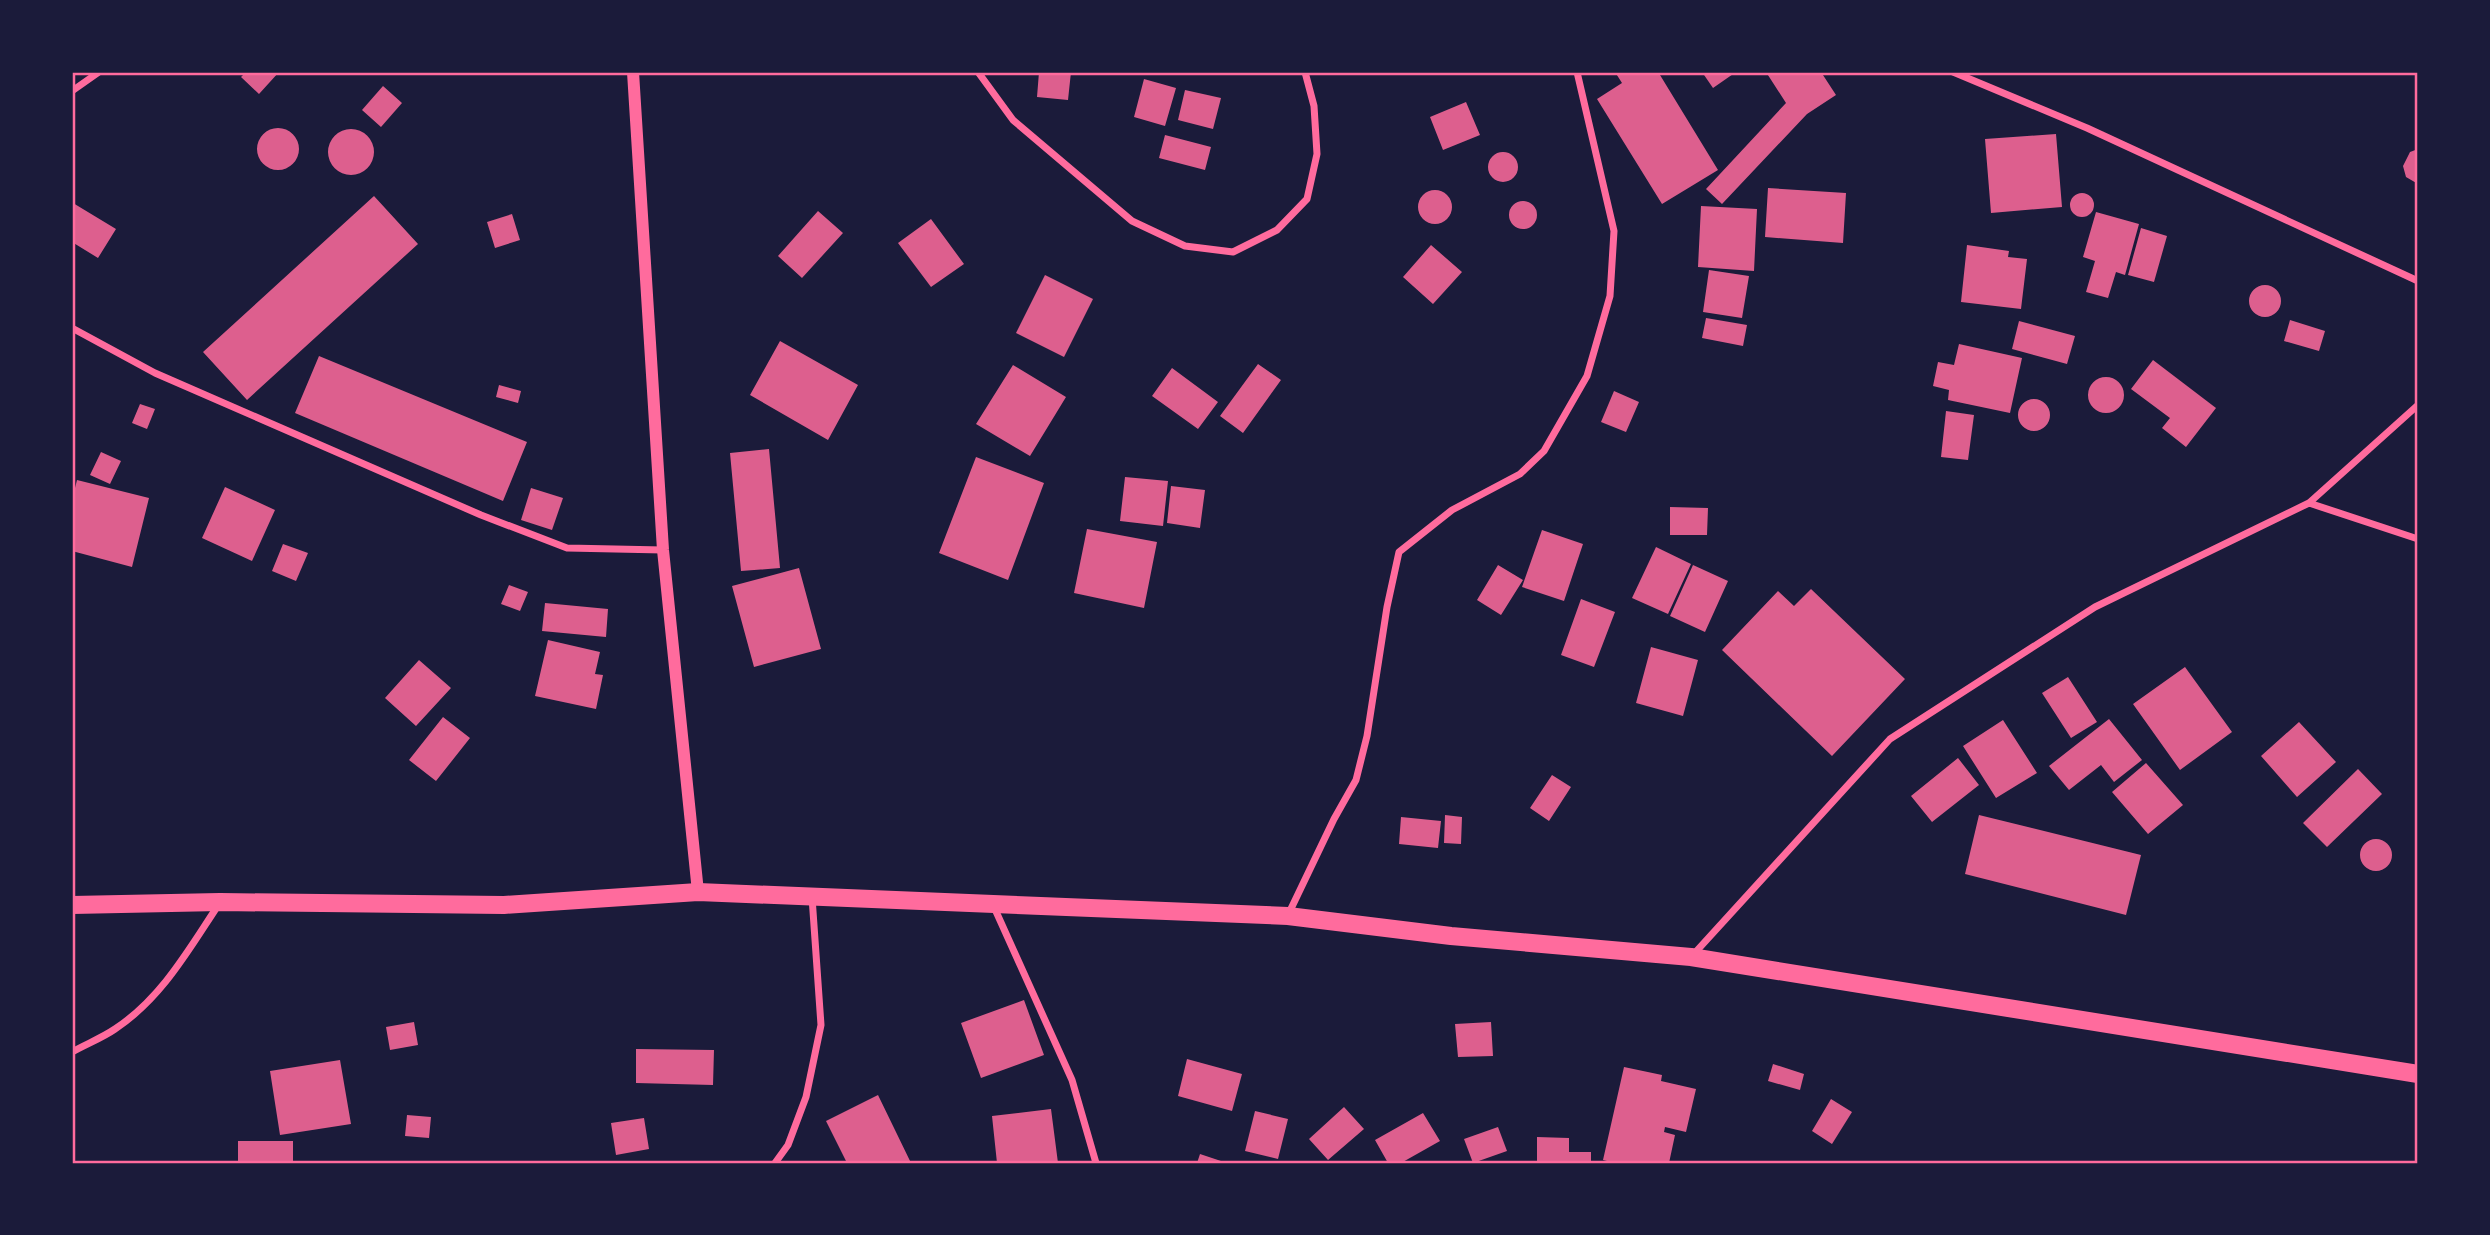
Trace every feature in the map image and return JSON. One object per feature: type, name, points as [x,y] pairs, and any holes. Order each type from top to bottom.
[{"type":"main road","points":[[72,905],[220,902],[504,905],[698,892],[1288,916],[1451,936],[1691,957],[2418,1074]]},
{"type":"street","points":[[72,92],[99,72]]},
{"type":"street","points":[[633,72],[663,550],[698,892]]},
{"type":"street","points":[[978,72],[1013,120],[1132,221],[1185,246],[1233,252],[1276,230],[1307,199],[1317,155],[1314,106],[1305,72]]},
{"type":"street","points":[[1288,916],[1334,819],[1356,780],[1367,736],[1387,607],[1399,552],[1452,510],[1520,474],[1544,451],[1587,376],[1610,296],[1614,230],[1577,72]]},
{"type":"street","points":[[1953,72],[2087,128],[2418,281]]},
{"type":"street","points":[[72,328],[155,373],[481,515],[567,548],[663,550]]},
{"type":"street","points":[[1691,957],[1890,739],[2095,607],[2309,503],[2418,405]]},
{"type":"street","points":[[2309,503],[2418,539]]},
{"type":"street","points":[[775,1163],[788,1145],[806,1097],[821,1025],[812,897]]},
{"type":"street","points":[[72,1052],[116,1028],[146,1002],[177,970],[220,902]]},
{"type":"street","points":[[992,903],[1072,1080],[1096,1163]]},
{"type":"building","points":[[246,72],[279,72],[259,94],[241,77]]},
{"type":"building","points":[[1039,72],[1071,72],[1068,100],[1037,97]]},
{"type":"building","points":[[1615,72],[1665,72],[1660,75],[1718,170],[1662,204],[1597,99],[1622,83]]},
{"type":"building","points":[[1702,72],[1736,72],[1713,88]]},
{"type":"building","points":[[1766,72],[1821,72],[1836,95],[1807,114],[1722,204],[1706,189],[1786,103]]},
{"type":"building","points":[[1144,79],[1176,88],[1165,126],[1134,117]]},
{"type":"building","points":[[383,86],[402,103],[381,127],[362,110]]},
{"type":"building","points":[[1185,90],[1221,98],[1213,129],[1178,120]]},
{"type":"building","points":[[1466,102],[1480,135],[1443,150],[1430,117]]},
{"type":"building","points":[[278,128],[293,134],[299,149],[293,164],[278,170],[263,164],[257,149],[263,134]]},
{"type":"building","points":[[351,129],[367,136],[374,152],[367,168],[351,175],[335,168],[328,152],[335,136]]},
{"type":"building","points":[[2056,134],[2062,207],[1991,213],[1985,139]]},
{"type":"building","points":[[1165,135],[1211,147],[1205,170],[1159,158]]},
{"type":"building","points":[[2418,149],[2418,184],[2406,177],[2403,166],[2410,152]]},
{"type":"building","points":[[1503,152],[1514,156],[1518,167],[1514,178],[1503,182],[1492,178],[1488,167],[1492,156]]},
{"type":"building","points":[[1768,188],[1846,193],[1843,243],[1765,237]]},
{"type":"building","points":[[1435,190],[1447,195],[1452,207],[1447,219],[1435,224],[1423,219],[1418,207],[1423,195]]},
{"type":"building","points":[[2082,193],[2093,200],[2094,205],[2087,216],[2082,217],[2071,210],[2070,205],[2077,194]]},
{"type":"building","points":[[374,196],[418,244],[247,400],[203,352]]},
{"type":"building","points":[[1523,201],[1533,205],[1537,215],[1533,225],[1523,229],[1513,225],[1509,215],[1513,205]]},
{"type":"building","points":[[73,203],[116,229],[98,258],[72,242]]},
{"type":"building","points":[[1701,206],[1757,209],[1754,271],[1698,267]]},
{"type":"building","points":[[818,211],[843,233],[802,278],[778,256]]},
{"type":"building","points":[[2096,212],[2139,224],[2125,275],[2116,272],[2108,298],[2086,292],[2095,261],[2083,257]]},
{"type":"building","points":[[512,214],[520,240],[495,248],[487,222]]},
{"type":"building","points":[[931,219],[964,264],[931,287],[898,243]]},
{"type":"building","points":[[2141,228],[2167,236],[2154,282],[2128,275]]},
{"type":"building","points":[[1431,245],[1462,272],[1433,304],[1403,277]]},
{"type":"building","points":[[1967,245],[2009,251],[2008,257],[2027,259],[2021,309],[1961,302]]},
{"type":"building","points":[[1709,270],[1749,276],[1742,318],[1703,312]]},
{"type":"building","points":[[1045,275],[1093,299],[1064,357],[1016,333]]},
{"type":"building","points":[[2265,285],[2276,290],[2281,301],[2276,312],[2265,317],[2254,312],[2249,301],[2254,290]]},
{"type":"building","points":[[1706,318],[1747,325],[1743,346],[1702,338]]},
{"type":"building","points":[[2290,320],[2325,331],[2319,351],[2284,341]]},
{"type":"building","points":[[2019,321],[2075,336],[2067,364],[2012,349]]},
{"type":"building","points":[[780,341],[858,385],[828,440],[750,395]]},
{"type":"building","points":[[1959,344],[2022,358],[2010,413],[1948,400],[1949,390],[1933,386],[1938,362],[1954,365]]},
{"type":"building","points":[[319,356],[527,442],[503,501],[295,413]]},
{"type":"building","points":[[2153,360],[2216,408],[2186,447],[2162,428],[2170,418],[2131,389]]},
{"type":"building","points":[[1258,364],[1281,380],[1243,433],[1220,416]]},
{"type":"building","points":[[1013,365],[1066,397],[1030,456],[976,424]]},
{"type":"building","points":[[1172,368],[1218,402],[1198,429],[1152,396]]},
{"type":"building","points":[[2106,377],[2119,382],[2124,395],[2119,408],[2106,413],[2093,408],[2088,395],[2093,382]]},
{"type":"building","points":[[499,385],[521,391],[518,403],[496,397]]},
{"type":"building","points":[[1614,391],[1639,402],[1626,432],[1601,422]]},
{"type":"building","points":[[2034,399],[2045,404],[2050,415],[2045,426],[2034,431],[2023,426],[2018,415],[2023,404]]},
{"type":"building","points":[[140,404],[155,409],[147,429],[132,423]]},
{"type":"building","points":[[1946,411],[1974,415],[1968,460],[1941,457]]},
{"type":"building","points":[[769,449],[780,568],[741,571],[730,453]]},
{"type":"building","points":[[101,452],[121,461],[110,484],[90,475]]},
{"type":"building","points":[[976,457],[1044,483],[1008,580],[939,553]]},
{"type":"building","points":[[1125,477],[1168,481],[1163,526],[1120,521]]},
{"type":"building","points":[[77,480],[149,498],[132,567],[72,551],[72,500]]},
{"type":"building","points":[[1171,486],[1205,490],[1200,528],[1167,523]]},
{"type":"building","points":[[225,487],[275,510],[252,561],[202,538]]},
{"type":"building","points":[[531,488],[563,498],[552,530],[521,520]]},
{"type":"building","points":[[1670,507],[1708,508],[1707,535],[1670,535]]},
{"type":"building","points":[[1087,529],[1157,542],[1144,608],[1074,593]]},
{"type":"building","points":[[1542,530],[1583,544],[1564,601],[1522,587]]},
{"type":"building","points":[[283,544],[308,553],[296,581],[272,571]]},
{"type":"building","points":[[1656,547],[1691,564],[1668,614],[1632,598]]},
{"type":"building","points":[[1498,565],[1523,580],[1501,615],[1477,600]]},
{"type":"building","points":[[1693,565],[1728,581],[1705,632],[1670,616]]},
{"type":"building","points":[[799,568],[821,649],[754,667],[732,586]]},
{"type":"building","points":[[509,585],[528,592],[520,611],[501,604]]},
{"type":"building","points":[[1811,589],[1905,679],[1832,756],[1722,650],[1778,591],[1794,606]]},
{"type":"building","points":[[1581,599],[1615,612],[1594,667],[1561,655]]},
{"type":"building","points":[[545,603],[608,609],[606,637],[542,631]]},
{"type":"building","points":[[548,640],[600,652],[595,674],[603,675],[596,709],[535,696]]},
{"type":"building","points":[[1651,647],[1698,660],[1683,716],[1636,703]]},
{"type":"building","points":[[419,660],[451,688],[416,726],[385,698]]},
{"type":"building","points":[[2185,667],[2232,732],[2180,770],[2133,704]]},
{"type":"building","points":[[2068,677],[2097,722],[2071,738],[2042,693]]},
{"type":"building","points":[[443,717],[470,738],[436,781],[409,760]]},
{"type":"building","points":[[2109,719],[2142,760],[2114,782],[2101,765],[2069,790],[2049,766]]},
{"type":"building","points":[[2003,720],[2037,773],[1996,798],[1963,746]]},
{"type":"building","points":[[2299,722],[2336,762],[2297,797],[2261,756]]},
{"type":"building","points":[[1958,758],[1979,785],[1932,822],[1911,796]]},
{"type":"building","points":[[2146,763],[2183,805],[2148,834],[2112,792]]},
{"type":"building","points":[[2358,769],[2382,794],[2327,847],[2303,823]]},
{"type":"building","points":[[1552,775],[1571,787],[1549,821],[1530,808]]},
{"type":"building","points":[[1445,815],[1462,817],[1461,844],[1444,843]]},
{"type":"building","points":[[1979,815],[2141,855],[2126,915],[1965,874]]},
{"type":"building","points":[[1401,817],[1441,821],[1438,848],[1399,844]]},
{"type":"building","points":[[2376,839],[2387,844],[2392,855],[2387,866],[2376,871],[2365,866],[2360,855],[2365,844]]},
{"type":"building","points":[[1024,1000],[1044,1055],[981,1078],[961,1023]]},
{"type":"building","points":[[414,1022],[418,1045],[390,1050],[386,1027]]},
{"type":"building","points":[[1491,1022],[1493,1056],[1458,1057],[1455,1024]]},
{"type":"building","points":[[636,1049],[714,1050],[713,1085],[636,1083]]},
{"type":"building","points":[[1187,1059],[1242,1074],[1232,1111],[1178,1096]]},
{"type":"building","points":[[340,1060],[351,1124],[280,1135],[270,1071]]},
{"type":"building","points":[[1773,1064],[1804,1074],[1800,1090],[1768,1081]]},
{"type":"building","points":[[1624,1067],[1662,1075],[1661,1081],[1696,1089],[1686,1132],[1665,1127],[1664,1132],[1675,1135],[1669,1163],[1615,1163],[1603,1160]]},
{"type":"building","points":[[878,1095],[911,1163],[847,1163],[826,1121]]},
{"type":"building","points":[[1831,1099],[1852,1112],[1832,1144],[1812,1131]]},
{"type":"building","points":[[1344,1107],[1364,1129],[1328,1160],[1309,1139]]},
{"type":"building","points":[[1051,1109],[1058,1163],[997,1163],[992,1116]]},
{"type":"building","points":[[1255,1111],[1288,1119],[1278,1159],[1245,1151]]},
{"type":"building","points":[[1423,1113],[1440,1141],[1401,1163],[1388,1163],[1375,1140]]},
{"type":"building","points":[[407,1115],[431,1117],[429,1138],[405,1136]]},
{"type":"building","points":[[644,1118],[649,1149],[616,1155],[611,1123]]},
{"type":"building","points":[[1498,1127],[1507,1151],[1473,1163],[1464,1139]]},
{"type":"building","points":[[1537,1137],[1569,1138],[1569,1152],[1591,1152],[1591,1163],[1537,1163]]},
{"type":"building","points":[[238,1141],[293,1141],[293,1163],[238,1163]]},
{"type":"building","points":[[1200,1154],[1227,1163],[1197,1163]]}]
